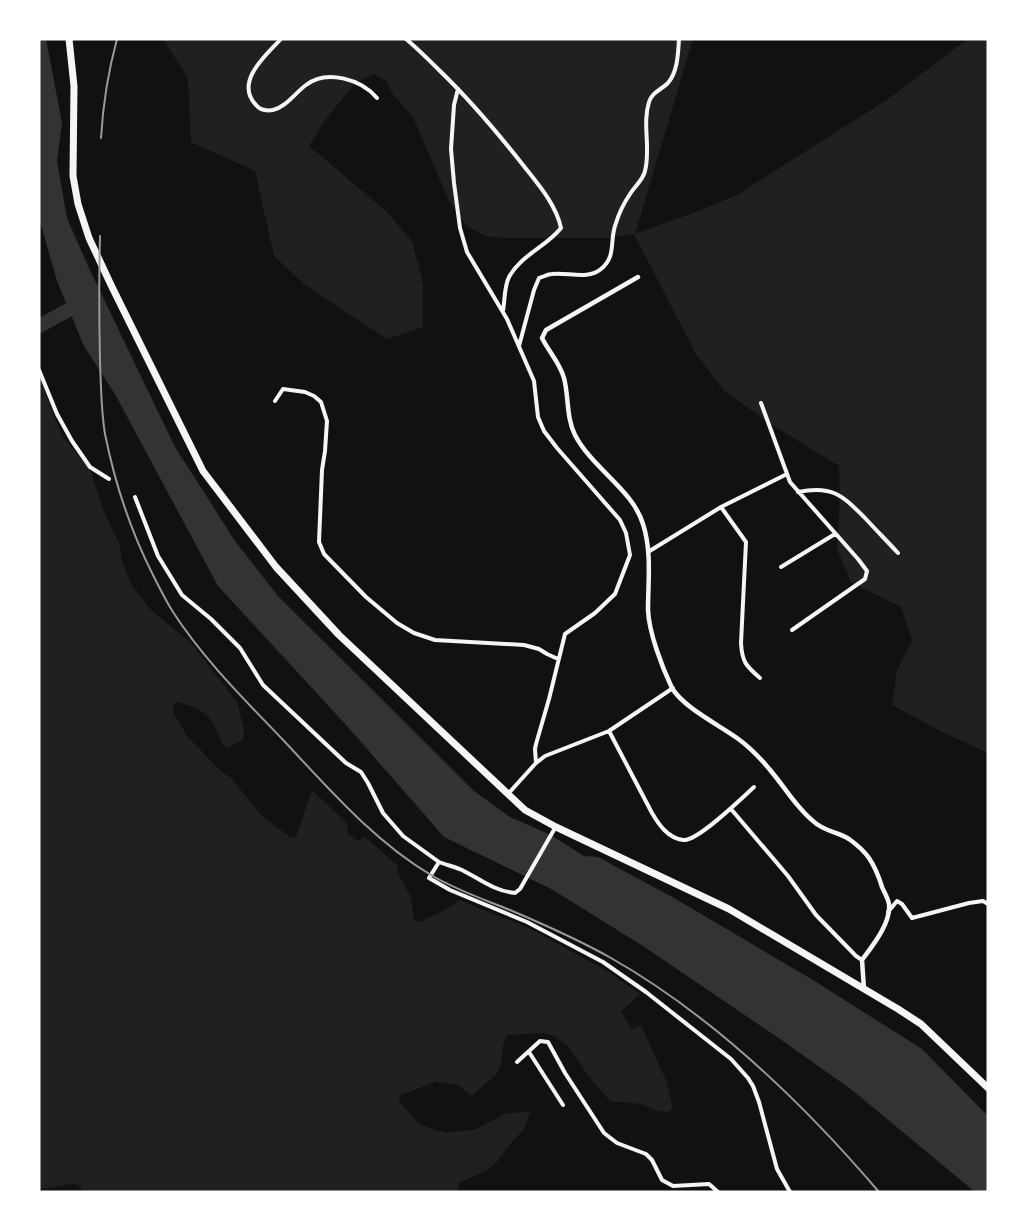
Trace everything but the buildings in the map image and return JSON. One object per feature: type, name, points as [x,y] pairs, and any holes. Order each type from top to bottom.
[{"type":"highway","points":[[69,39],[74,86],[73,177],[78,204],[90,238],[203,471],[276,567],[339,635],[525,810],[729,909],[898,1009],[921,1024],[988,1088]]},
{"type":"street","points":[[281,39],[251,74],[248,92],[257,108],[267,111],[275,110],[312,81],[323,77],[351,79],[370,90],[376,98]]},
{"type":"street","points":[[406,39],[458,89],[503,139],[555,210],[561,228],[516,267],[506,285],[502,312]]},
{"type":"street","points":[[519,346],[539,278],[551,274],[593,275],[610,260],[614,226],[623,205],[642,179],[645,171],[647,110],[650,99],[668,83],[673,75],[678,61],[679,39]]},
{"type":"street","points":[[458,89],[454,105],[451,148],[460,228],[467,252],[519,346],[534,381],[538,417],[544,431],[620,520],[626,533],[630,555],[615,594],[595,613],[565,634],[536,744],[536,763]]},
{"type":"street","points":[[638,277],[546,330],[542,338],[563,374],[569,419],[574,434],[586,454],[635,507],[643,522],[648,552],[648,612],[655,644],[673,688],[681,698],[702,715],[736,737],[753,752],[813,822],[857,845],[878,874],[889,904],[888,913],[887,921],[878,939],[862,960],[864,989]]},
{"type":"street","points":[[39,370],[57,414],[72,441],[90,467],[109,479]]},
{"type":"street","points":[[275,401],[283,389],[305,392],[321,402],[327,421],[322,470],[320,542],[324,554],[366,597],[397,623],[414,633],[435,640],[524,645],[539,649],[558,659]]},
{"type":"street","points":[[761,403],[790,482],[867,571],[865,579],[792,630]]},
{"type":"street","points":[[648,552],[721,507],[787,474]]},
{"type":"street","points":[[797,492],[813,489],[842,496],[898,553]]},
{"type":"street","points":[[135,497],[158,556],[182,595],[240,648],[262,685],[346,763],[361,772],[382,813],[403,836],[439,862],[461,870],[485,884],[515,893],[520,889],[556,827]]},
{"type":"street","points":[[721,507],[746,542],[742,658],[760,678]]},
{"type":"street","points":[[781,567],[835,534]]},
{"type":"street","points":[[508,795],[545,756],[609,732],[673,688]]},
{"type":"street","points":[[609,732],[656,819],[673,837],[686,841],[693,838],[731,809],[754,787]]},
{"type":"street","points":[[731,809],[788,876],[816,915],[862,960]]},
{"type":"street","points":[[439,862],[429,878],[450,890],[527,922],[603,962],[646,992],[731,1059],[753,1086],[777,1169],[790,1192]]},
{"type":"street","points":[[888,913],[897,902],[902,904],[912,918],[969,903],[982,901],[988,904]]},
{"type":"street","points":[[517,1062],[540,1041],[548,1042],[604,1133],[617,1143],[646,1154],[652,1160],[662,1180],[673,1186],[709,1184],[718,1192]]},
{"type":"street","points":[[529,1052],[563,1105]]},
{"type":"shaded area","points":[[39,39],[46,39],[62,123],[57,161],[67,218],[175,447],[235,541],[278,596],[474,791],[510,817],[551,835],[584,856],[598,857],[674,898],[813,980],[922,1049],[988,1116],[988,1192],[975,1192],[852,1090],[643,946],[553,890],[444,837],[347,726],[218,586],[116,396],[84,346],[57,281],[39,218]]},
{"type":"shaded area","points":[[163,39],[693,39],[635,234],[737,195],[888,99],[968,39],[988,39],[988,753],[892,705],[897,671],[912,640],[901,607],[851,582],[837,549],[840,501],[839,466],[774,426],[724,391],[696,354],[634,234],[609,238],[507,238],[485,236],[467,226],[449,201],[413,117],[394,96],[386,81],[374,74],[355,83],[323,123],[309,146],[386,211],[412,241],[423,283],[423,327],[387,339],[305,285],[274,256],[255,171],[191,142],[188,78]]},
{"type":"shaded area","points":[[39,376],[62,436],[90,469],[103,509],[119,543],[122,562],[132,585],[151,610],[191,643],[237,702],[244,728],[243,740],[227,748],[206,714],[189,705],[175,702],[174,714],[187,736],[221,771],[231,778],[262,816],[290,837],[296,837],[312,790],[348,824],[347,832],[358,841],[365,837],[397,865],[399,876],[411,897],[414,920],[419,922],[445,910],[459,900],[529,928],[607,971],[640,994],[621,1012],[632,1029],[641,1025],[666,1080],[673,1108],[669,1112],[657,1111],[641,1104],[610,1101],[590,1078],[568,1046],[554,1036],[543,1033],[507,1035],[501,1064],[496,1075],[473,1094],[473,1097],[458,1085],[435,1082],[399,1096],[400,1102],[419,1124],[448,1133],[476,1129],[507,1113],[530,1112],[524,1129],[496,1163],[487,1170],[459,1183],[458,1192],[83,1192],[79,1185],[74,1184],[39,1188]]},
{"type":"waterway","points":[[39,326],[74,307]]},
{"type":"railway","points":[[101,138],[106,88],[117,39]]},
{"type":"railway","points":[[100,236],[101,388],[109,453],[138,543],[170,608],[198,647],[336,796],[390,847],[450,885],[599,951],[649,981],[721,1034],[755,1063],[819,1126],[879,1192]]}]
